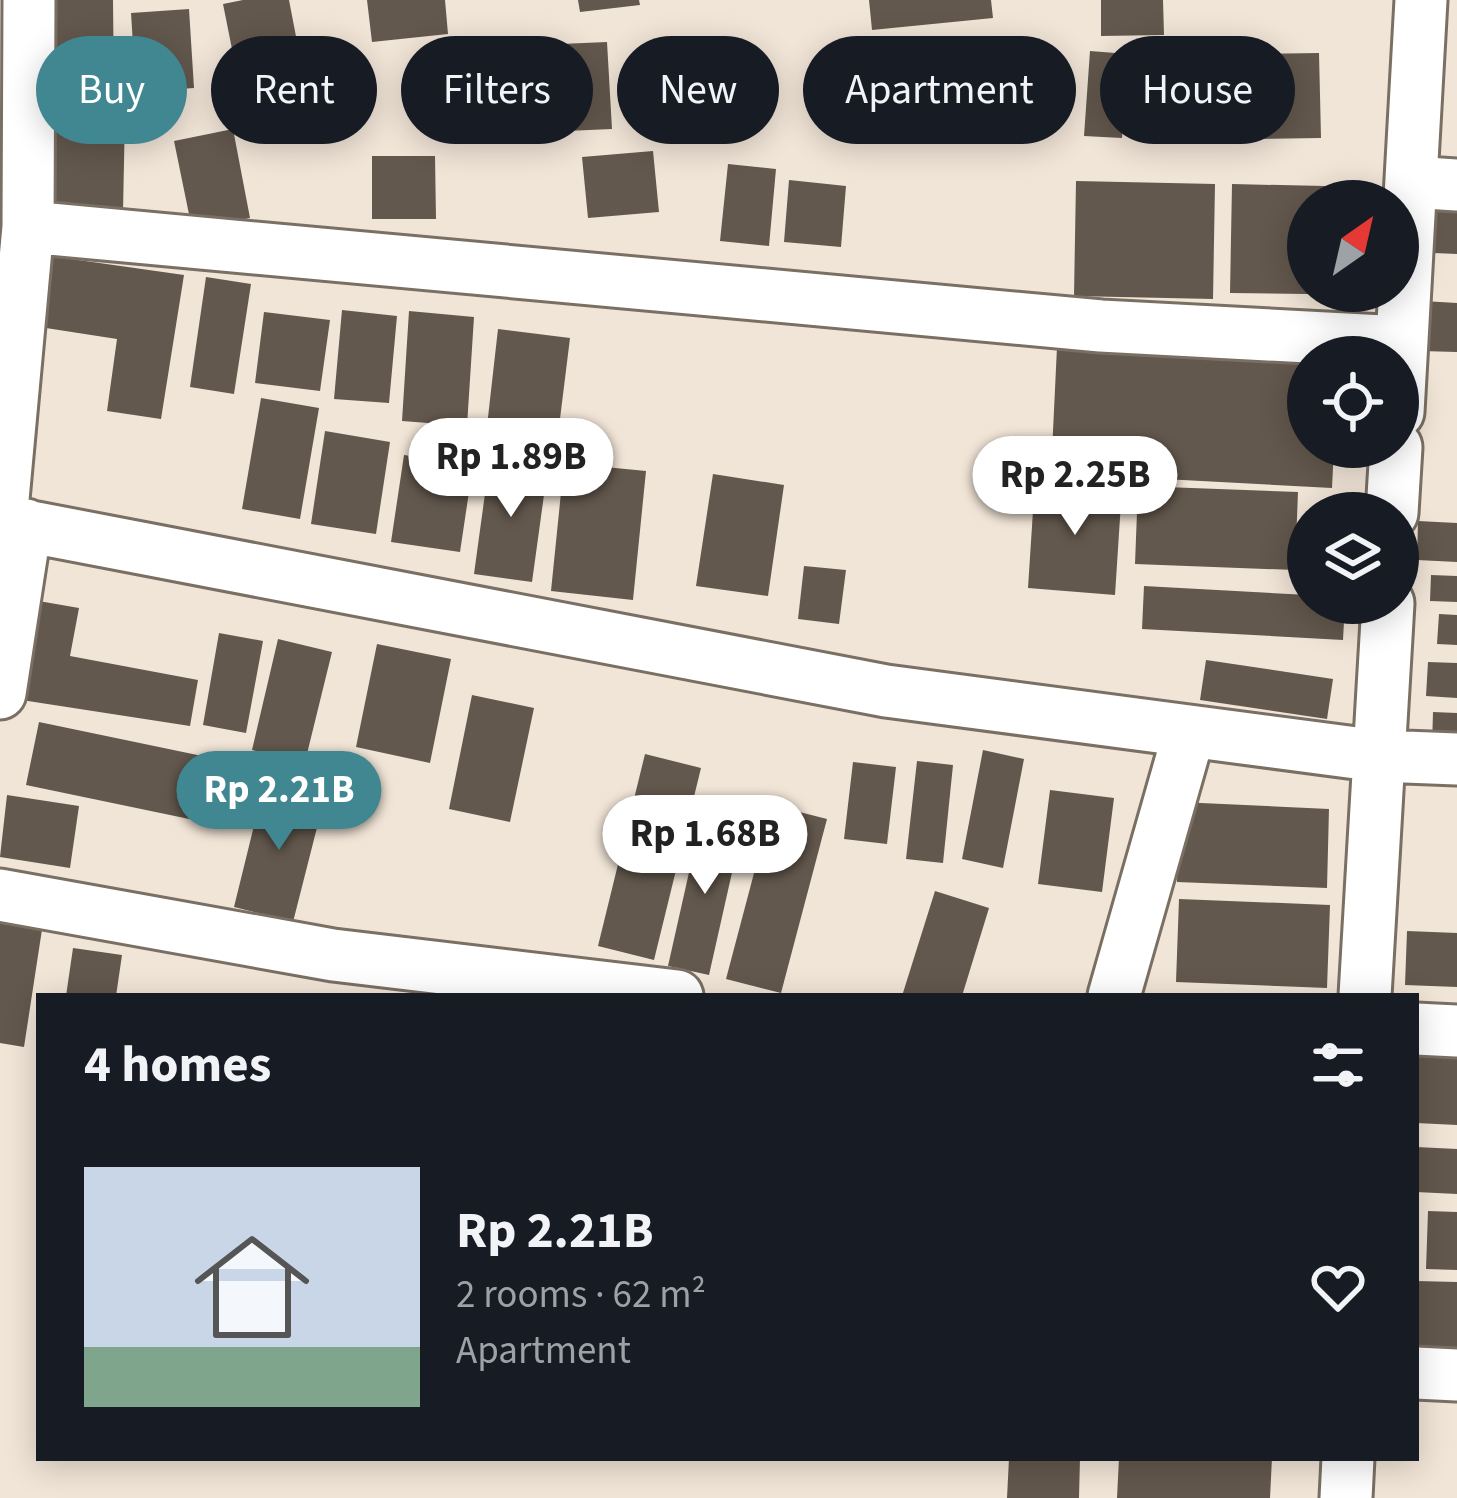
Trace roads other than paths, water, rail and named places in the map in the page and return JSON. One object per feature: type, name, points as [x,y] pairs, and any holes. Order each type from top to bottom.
[{"type":"street","points":[[0,693],[28,227],[29,0]]},
{"type":"street","points":[[1403,336],[1434,184],[1421,0]]},
{"type":"street","points":[[28,227],[1101,326],[1289,336]]},
{"type":"street","points":[[9,522],[886,691],[1379,756],[1457,759]]},
{"type":"street","points":[[1366,993],[1387,624]]},
{"type":"street","points":[[1115,993],[1189,733]]},
{"type":"street","points":[[0,895],[333,955],[652,993]]},
{"type":"street","points":[[1419,1029],[1457,1031]]},
{"type":"street","points":[[1419,1373],[1457,1375]]},
{"type":"street","points":[[1346,1498],[1348,1461]]}]
